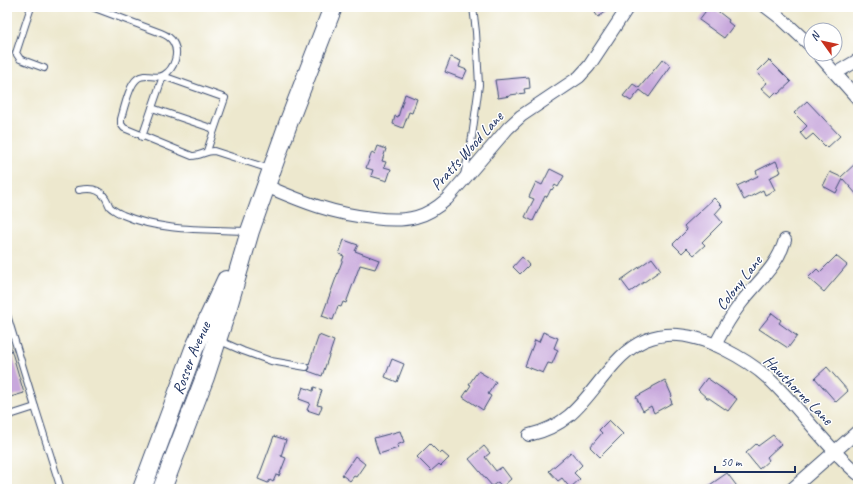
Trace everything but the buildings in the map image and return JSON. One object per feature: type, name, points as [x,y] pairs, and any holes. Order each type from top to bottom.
[{"type":"main road","name":"Rosser Avenue","points":[[162,489],[194,407],[217,340],[250,231],[333,7]]},
{"type":"main road","name":"Rosser Avenue","points":[[142,489],[194,349],[241,246],[250,231]]},
{"type":"street","name":"Pratts Wood Lane","points":[[269,178],[303,202],[328,210],[355,216],[403,220],[427,213],[447,198],[508,128],[584,72],[628,7]]},
{"type":"street","points":[[766,7],[803,39]]},
{"type":"street","points":[[836,73],[858,60]]},
{"type":"street","points":[[826,62],[858,99]]},
{"type":"street","name":"Colony Lane","points":[[715,345],[732,314],[775,263],[785,240]]},
{"type":"street","name":"Hawthorne Lane","points":[[529,435],[548,429],[568,418],[615,363],[638,343],[653,338],[680,334],[715,345],[754,367],[769,379],[797,407],[835,452],[858,474]]},
{"type":"street","points":[[792,489],[858,431]]},
{"type":"lane","points":[[31,7],[16,53],[20,59],[44,68]]},
{"type":"lane","points":[[92,7],[167,36],[174,42],[175,58],[170,70],[163,76],[142,137]]},
{"type":"lane","points":[[464,179],[472,137],[479,85],[473,7]]},
{"type":"lane","points":[[207,151],[225,98],[163,76],[141,77],[132,84],[121,119],[121,124],[124,128],[142,137],[192,156],[197,156],[207,151],[214,151],[269,178]]},
{"type":"lane","points":[[152,108],[214,129]]},
{"type":"lane","points":[[79,190],[93,189],[99,191],[105,196],[113,210],[145,224],[167,227],[250,231]]},
{"type":"lane","points":[[7,315],[61,489]]},
{"type":"lane","points":[[217,340],[272,361],[306,367]]},
{"type":"lane","points":[[7,416],[35,407]]}]
